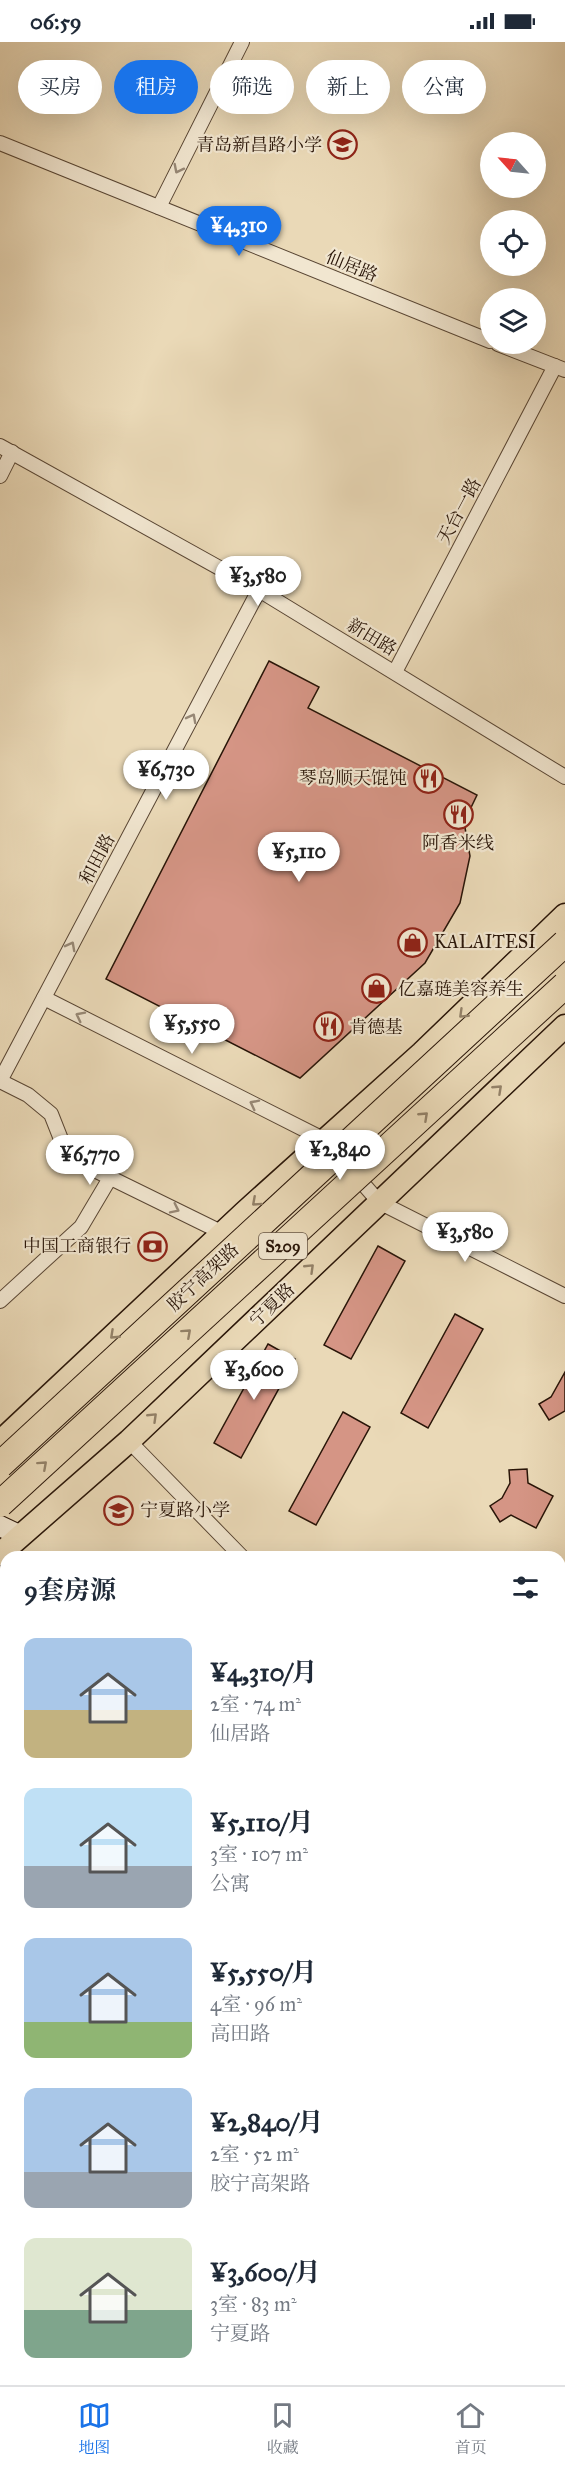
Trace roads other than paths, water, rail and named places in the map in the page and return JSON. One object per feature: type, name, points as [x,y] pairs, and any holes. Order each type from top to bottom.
[{"type":"highway","name":"胶宁高架路","points":[[0,1465],[565,943]]},
{"type":"highway","name":"胶宁高架路","points":[[0,1504],[565,985]]},
{"type":"main road","points":[[0,1442],[223,1233],[422,1053],[565,915]]},
{"type":"main road","name":"宁夏路","points":[[4,1551],[129,1441],[565,1026]]},
{"type":"street","points":[[159,207],[242,42]]},
{"type":"street","name":"仙居路","points":[[0,143],[480,336]]},
{"type":"street","points":[[524,354],[560,368]]},
{"type":"street","name":"天台一路","points":[[395,672],[560,368]]},
{"type":"street","points":[[0,476],[6,449]]},
{"type":"street","name":"新田路","points":[[6,449],[259,590],[565,777]]},
{"type":"street","name":"和田路","points":[[0,1082],[259,590]]},
{"type":"street","points":[[44,998],[325,1140],[379,1202],[565,1296]]},
{"type":"street","points":[[0,1082],[28,1095],[51,1114],[68,1157],[223,1233]]},
{"type":"street","points":[[0,1300],[81,1227],[110,1178]]},
{"type":"street","points":[[129,1441],[236,1551]]},
{"type":"street","points":[[0,1526],[21,1536]]},
{"type":"place","name":"青岛新昌路小学","points":[[343,145]]},
{"type":"place","name":"琴岛顺天馄饨","points":[[428,778]]},
{"type":"place","name":"阿香米线","points":[[458,814]]},
{"type":"place","name":"KALAITESI","points":[[413,942]]},
{"type":"place","name":"亿嘉琏美容养生","points":[[377,989]]},
{"type":"place","name":"肯德基","points":[[328,1027]]},
{"type":"place","name":"中国工商银行","points":[[152,1246]]},
{"type":"place","name":"宁夏路小学","points":[[119,1510]]}]
